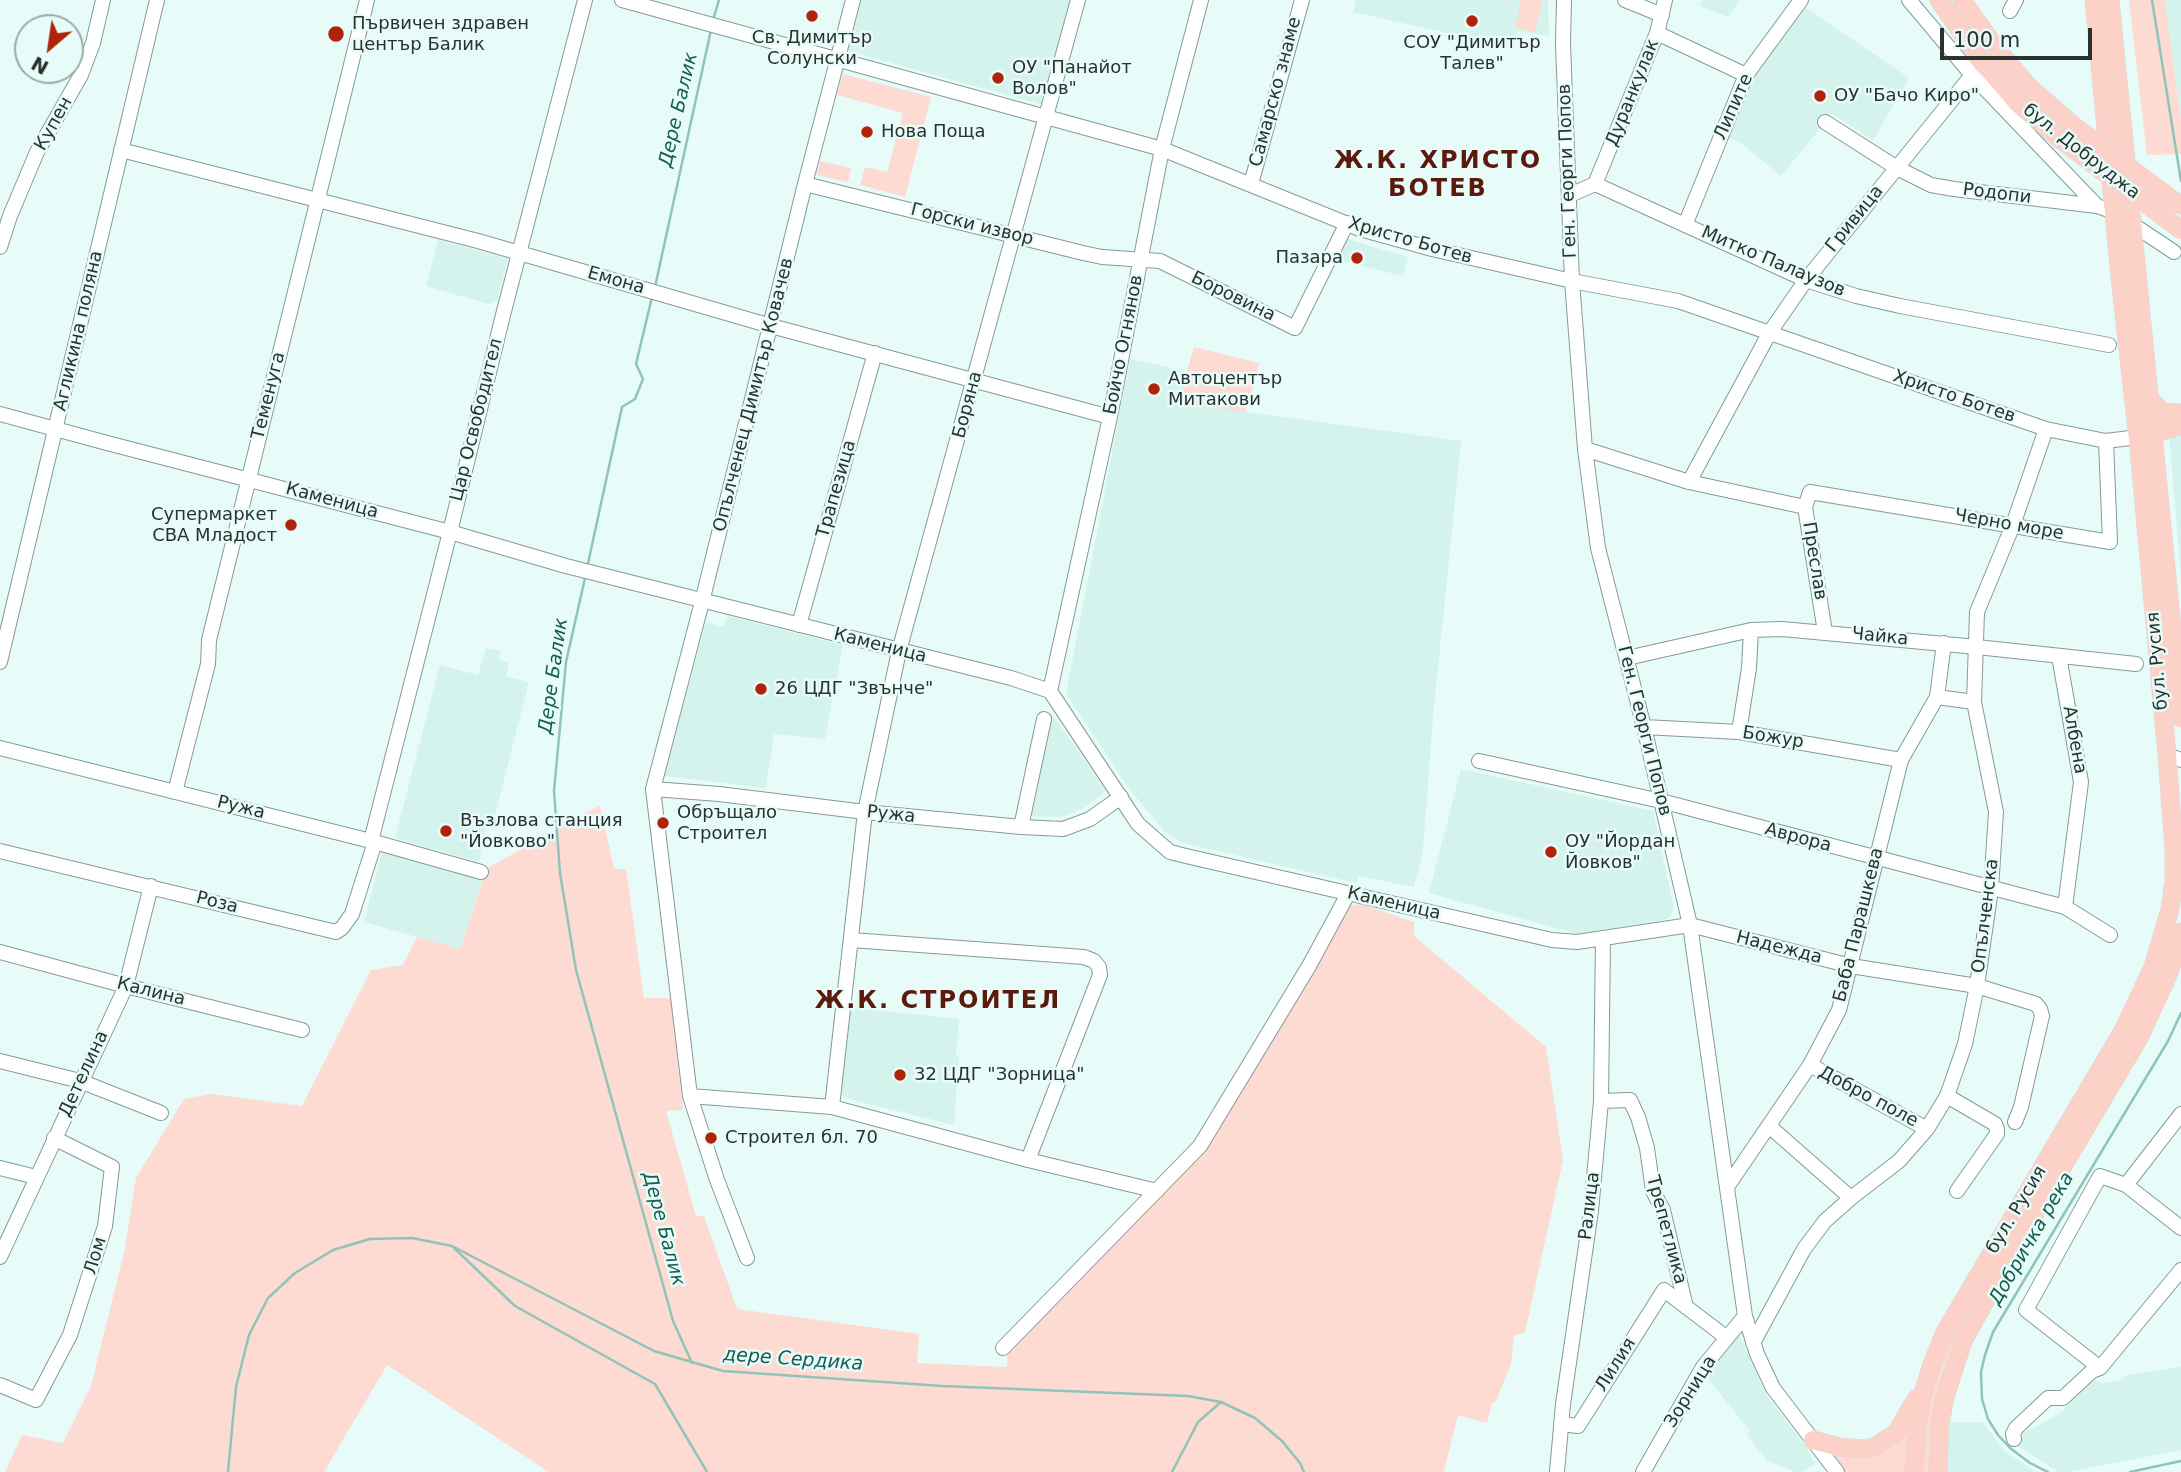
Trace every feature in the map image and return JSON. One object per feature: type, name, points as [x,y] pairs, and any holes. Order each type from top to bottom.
[{"type":"main road","name":"бул. Добруджа","points":[[1939,0],[1979,58],[2015,100],[2061,140],[2181,230]]},
{"type":"main road","name":"бул. Добруджа","points":[[1962,0],[1995,47],[2029,87],[2074,126],[2181,206]]},
{"type":"main road","name":"бул. Русия","points":[[1914,1472],[1917,1424],[1932,1364],[1945,1332],[2124,1029],[2153,967],[2170,909],[2174,881],[2174,758],[2105,209],[2094,0]]},
{"type":"main road","name":"бул. Русия","points":[[2110,0],[2151,401],[2135,434],[2181,718]]},
{"type":"main road","points":[[2151,401],[2162,412],[2181,413]]},
{"type":"main road","points":[[2135,434],[2181,413]]},
{"type":"main road","points":[[2135,434],[2181,425]]},
{"type":"main road","name":"бул. Русия","points":[[1938,1472],[1940,1424],[1945,1396],[1963,1341],[1986,1297],[2139,1038],[2169,973],[2181,932]]},
{"type":"main road","points":[[1813,1440],[1829,1446],[1863,1449],[1885,1441],[1896,1433],[1909,1412],[1932,1364]]},
{"type":"street","name":"Купен","points":[[0,247],[37,152],[85,67],[103,0]]},
{"type":"street","name":"Агликина поляна","points":[[0,662],[157,0]]},
{"type":"street","name":"Теменуга","points":[[175,792],[208,664],[209,640],[248,479],[368,0]]},
{"type":"street","name":"Цар Освободител","points":[[373,841],[471,442],[585,0]]},
{"type":"street","name":"Христо Ботев","points":[[622,0],[1162,149],[1346,223],[1444,253],[1678,301],[2046,429],[2092,440],[2135,434]]},
{"type":"street","name":"Опълченец Димитър Ковачев","points":[[653,789],[853,0]]},
{"type":"street","name":"Боряна","points":[[832,1107],[865,812],[900,651],[1077,0]]},
{"type":"street","name":"Бойчо Огнянов","points":[[1051,691],[1110,417],[1162,149],[1201,0]]},
{"type":"street","name":"Самарско знаме","points":[[1251,184],[1302,0]]},
{"type":"street","name":"Ген. Георги Попов","points":[[1564,0],[1563,44],[1573,281],[1585,449],[1598,548],[1644,727],[1690,925],[1745,1316],[1753,1343],[1773,1388],[1835,1472]]},
{"type":"street","points":[[1625,0],[1664,7]]},
{"type":"street","name":"Липите","points":[[1685,225],[1746,75],[1801,0]]},
{"type":"street","points":[[1909,0],[1972,75],[2105,209]]},
{"type":"street","name":"Дуранкулак","points":[[1595,184],[1657,33],[1664,7]]},
{"type":"street","points":[[1657,33],[1746,75]]},
{"type":"street","name":"Гривица","points":[[1689,482],[1769,332],[1806,280],[1972,75]]},
{"type":"street","name":"Родопи","points":[[1825,122],[1897,168],[1931,185],[2105,209],[2132,223],[2174,252]]},
{"type":"street","name":"Емона","points":[[121,149],[520,253],[771,326],[1110,417]]},
{"type":"street","name":"Горски извор","points":[[805,184],[1102,257],[1141,259]]},
{"type":"street","points":[[1570,195],[1595,184]]},
{"type":"street","name":"Митко Палаузов","points":[[1595,184],[1806,280],[1856,296],[2109,345]]},
{"type":"street","name":"Боровина","points":[[1141,259],[1160,261],[1295,328],[1346,223]]},
{"type":"street","name":"Трапезица","points":[[799,625],[875,354]]},
{"type":"street","name":"Каменица","points":[[0,414],[450,532],[702,602],[1011,678],[1051,691],[1138,824],[1170,852],[1552,940],[1577,942],[1690,925]]},
{"type":"street","name":"Опълченска","points":[[1753,1343],[1804,1249],[1825,1221],[1899,1161],[1927,1129],[1947,1096],[1965,1044],[1977,986],[1991,889],[1996,812],[1974,702],[1978,612],[2013,525],[2046,429]]},
{"type":"street","name":"Черно море","points":[[1810,492],[2110,542],[2135,434]]},
{"type":"street","points":[[1585,449],[1689,482],[1805,507]]},
{"type":"street","name":"Преслав","points":[[1810,492],[1805,507],[1825,632]]},
{"type":"street","points":[[1739,732],[1749,668],[1751,630]]},
{"type":"street","name":"Чайка","points":[[1626,658],[1751,630],[1825,632],[2136,664]]},
{"type":"street","name":"Баба Парашкева","points":[[1727,1187],[1810,1065],[1839,1010],[1901,760],[1937,697],[1944,643]]},
{"type":"street","name":"Албена","points":[[2059,656],[2081,782],[2065,907]]},
{"type":"street","points":[[1937,697],[1974,702]]},
{"type":"street","points":[[1021,827],[1044,719]]},
{"type":"street","name":"Божур","points":[[1644,727],[1739,732],[1901,760]]},
{"type":"street","name":"Ружа","points":[[0,748],[373,841],[481,872]]},
{"type":"street","name":"Аврора","points":[[1479,761],[1661,801],[2065,907],[2110,935]]},
{"type":"street","points":[[653,789],[690,1096],[717,1180],[747,1258]]},
{"type":"street","name":"Ружа","points":[[653,789],[719,794],[865,812],[1063,829],[1090,818],[1121,797]]},
{"type":"street","name":"Роза","points":[[0,851],[336,932],[352,914],[373,841]]},
{"type":"street","name":"Детелина","points":[[0,1257],[126,986],[151,886]]},
{"type":"street","points":[[1003,1348],[1200,1146],[1309,966],[1348,894]]},
{"type":"street","name":"Надежда","points":[[1690,925],[1851,966],[1977,986],[2036,1004],[2042,1016],[2015,1122]]},
{"type":"street","name":"Ралица","points":[[1557,1472],[1561,1424],[1591,1211],[1601,1101],[1603,939]]},
{"type":"street","points":[[851,940],[1084,957],[1094,961],[1099,967],[1100,975],[1028,1160]]},
{"type":"street","name":"Калина","points":[[0,952],[302,1030]]},
{"type":"street","points":[[0,1061],[80,1082],[161,1113]]},
{"type":"street","name":"Добро поле","points":[[1810,1065],[1927,1129]]},
{"type":"street","points":[[690,1096],[832,1107],[1028,1160],[1157,1191]]},
{"type":"street","points":[[1947,1096],[1995,1124],[1997,1129],[1997,1134],[1957,1191]]},
{"type":"street","name":"Трепетлика","points":[[1601,1101],[1630,1100],[1638,1117],[1647,1148],[1653,1191],[1663,1210],[1686,1307]]},
{"type":"street","points":[[2126,1185],[2181,1114]]},
{"type":"street","points":[[1769,1126],[1851,1198]]},
{"type":"street","name":"Лом","points":[[0,1385],[36,1399],[70,1335],[105,1226],[111,1167],[54,1138]]},
{"type":"street","points":[[0,1168],[36,1177]]},
{"type":"street","points":[[2100,1368],[2026,1310],[2100,1176],[2126,1185],[2181,1228]]},
{"type":"street","points":[[2014,1440],[2016,1427],[2048,1398],[2063,1398],[2092,1371],[2100,1368],[2181,1270]]},
{"type":"street","name":"Трепетлика","points":[[1664,1290],[1727,1338]]},
{"type":"street","name":"Лилия","points":[[1561,1424],[1578,1426],[1664,1290]]},
{"type":"street","name":"Зорница","points":[[1643,1472],[1703,1367],[1745,1316]]},
{"type":"shaded area","name":"ОУ \"Панайот Волов\"","points":[[861,0],[1070,0],[1043,105],[848,51]]},
{"type":"shaded area","name":"СОУ \"Димитър Талев\"","points":[[1356,0],[1548,0],[1549,36],[1518,31],[1514,48],[1353,12]]},
{"type":"shaded area","points":[[1521,0],[1542,0],[1535,32],[1515,28]]},
{"type":"shaded area","points":[[1702,0],[1740,0],[1728,17],[1700,6]]},
{"type":"shaded area","points":[[2129,0],[2165,0],[2181,122],[2181,154],[2147,155]]},
{"type":"shaded area","points":[[2165,0],[2181,0],[2181,122]]},
{"type":"shaded area","name":"ОУ \"Бачо Киро\"","points":[[1802,5],[1909,78],[1873,140],[1832,114],[1781,176],[1738,141],[1725,136],[1749,78]]},
{"type":"shaded area","points":[[843,74],[931,97],[905,197],[860,185],[865,167],[887,172],[903,113],[837,95]]},
{"type":"shaded area","points":[[820,161],[851,168],[848,182],[817,175]]},
{"type":"shaded area","points":[[1347,239],[1408,257],[1403,276],[1336,260]]},
{"type":"shaded area","points":[[438,240],[508,259],[497,300],[489,304],[426,286]]},
{"type":"shaded area","points":[[1194,347],[1259,363],[1246,412],[1178,403]]},
{"type":"shaded area","points":[[1130,359],[1187,371],[1179,403],[1461,441],[1433,717],[1423,850],[1414,887],[1359,876],[1356,883],[1183,843],[1164,831],[1130,790],[1066,694]]},
{"type":"shaded area","points":[[2181,432],[2181,577],[2169,435]]},
{"type":"shaded area","name":"26 ЦДГ \"Звънче\"","points":[[728,616],[843,645],[825,739],[774,734],[766,788],[664,776],[706,622],[724,627]]},
{"type":"shaded area","points":[[486,648],[500,651],[499,660],[509,663],[506,676],[529,682],[495,815],[488,819],[479,862],[395,838],[440,665],[478,675]]},
{"type":"shaded area","points":[[1051,713],[1106,791],[1084,808],[1062,817],[1028,816]]},
{"type":"shaded area","name":"ОУ \"Йордан Йовков\"","points":[[1461,769],[1653,811],[1674,909],[1668,919],[1577,934],[1429,893]]},
{"type":"shaded area","points":[[600,805],[614,869],[626,869],[644,998],[671,998],[683,1110],[666,1111],[696,1216],[704,1216],[737,1309],[919,1334],[917,1363],[1007,1367],[1007,1351],[1203,1149],[1349,906],[1361,904],[1414,922],[1414,936],[1546,1047],[1563,1160],[1525,1332],[1514,1336],[1511,1364],[1495,1403],[1492,1403],[1487,1423],[1458,1415],[1444,1472],[549,1472],[387,1365],[324,1472],[5,1472],[22,1435],[63,1443],[91,1386],[124,1253],[136,1178],[184,1099],[212,1094],[302,1106],[371,970],[403,965],[417,937],[460,949],[486,869]]},
{"type":"shaded area","points":[[382,852],[482,879],[460,949],[364,922]]},
{"type":"shaded area","name":"32 ЦДГ \"Зорница\"","points":[[856,1008],[959,1019],[954,1125],[845,1098],[840,1093],[850,1010]]},
{"type":"shaded area","points":[[1997,1260],[1968,1311],[1959,1333],[1932,1428],[1929,1472],[1919,1472],[1922,1432],[1943,1349]]},
{"type":"shaded area","points":[[1739,1335],[1768,1398],[1805,1445],[1815,1464],[1803,1472],[1767,1461],[1747,1435],[1750,1431],[1705,1375]]},
{"type":"shaded area","points":[[2181,1367],[2181,1450],[2059,1472],[2014,1444],[2015,1434],[2032,1429],[2062,1412],[2093,1379],[2102,1383],[2118,1381],[2126,1375]]},
{"type":"shaded area","points":[[1950,1422],[1982,1422],[2005,1451],[2036,1472],[1947,1472]]},
{"type":"shaded area","points":[[1910,1424],[1907,1472],[1845,1472],[1833,1458],[1832,1454],[1859,1454]]},
{"type":"waterway","name":"Дере Балик","points":[[713,20],[719,0]]},
{"type":"waterway","name":"Добричка река","points":[[2152,0],[2181,181]]},
{"type":"waterway","name":"Дере Балик","points":[[655,287],[711,30]]},
{"type":"waterway","name":"Дере Балик","points":[[587,568],[622,407],[635,399],[643,379],[636,364],[652,297]]},
{"type":"waterway","name":"Дере Балик","points":[[585,578],[566,662],[554,791],[560,873],[576,970],[673,1321],[692,1363]]},
{"type":"waterway","name":"Добричка река","points":[[2048,1472],[2010,1448],[1988,1419],[1982,1399],[1981,1372],[1985,1355],[1993,1332],[2168,1041],[2181,1013]]},
{"type":"waterway","name":"дере Сердика","points":[[228,1472],[236,1387],[249,1335],[268,1298],[295,1273],[333,1250],[370,1239],[412,1238],[452,1246],[654,1351],[723,1371],[942,1386],[1188,1396],[1221,1402],[1255,1418],[1282,1441],[1304,1472]]},
{"type":"waterway","points":[[454,1248],[515,1306],[655,1384],[707,1472]]},
{"type":"waterway","points":[[1172,1472],[1198,1422],[1221,1402]]},
{"type":"waterway","name":"Добричка река","points":[[2130,1472],[2181,1461]]},
{"type":"place","name":"Св. Димитър Солунски","points":[[812,16]]},
{"type":"place","name":"СОУ \"Димитър Талев\"","points":[[1472,21]]},
{"type":"place","name":"Първичен здравен център Балик","points":[[336,34]]},
{"type":"place","name":"ОУ \"Панайот Волов\"","points":[[998,78]]},
{"type":"place","name":"ОУ \"Бачо Киро\"","points":[[1820,96]]},
{"type":"place","name":"Нова Поща","points":[[867,132]]},
{"type":"place","name":"Пазара","points":[[1357,258]]},
{"type":"place","name":"Автоцентър Митакови","points":[[1154,389]]},
{"type":"place","name":"Супермаркет CBA Младост","points":[[291,525]]},
{"type":"place","name":"26 ЦДГ \"Звънче\"","points":[[761,689]]},
{"type":"place","name":"Обръщало Строител","points":[[663,823]]},
{"type":"place","name":"Възлова станция \"Йовково\"","points":[[446,831]]},
{"type":"place","name":"ОУ \"Йордан Йовков\"","points":[[1551,852]]},
{"type":"place","name":"32 ЦДГ \"Зорница\"","points":[[900,1075]]},
{"type":"place","name":"Строител бл. 70","points":[[711,1138]]},
{"type":"district","name":"Ж.К. ХРИСТО БОТЕВ","points":[[1438,176]]},
{"type":"district","name":"Ж.К. СТРОИТЕЛ","points":[[938,1002]]}]
